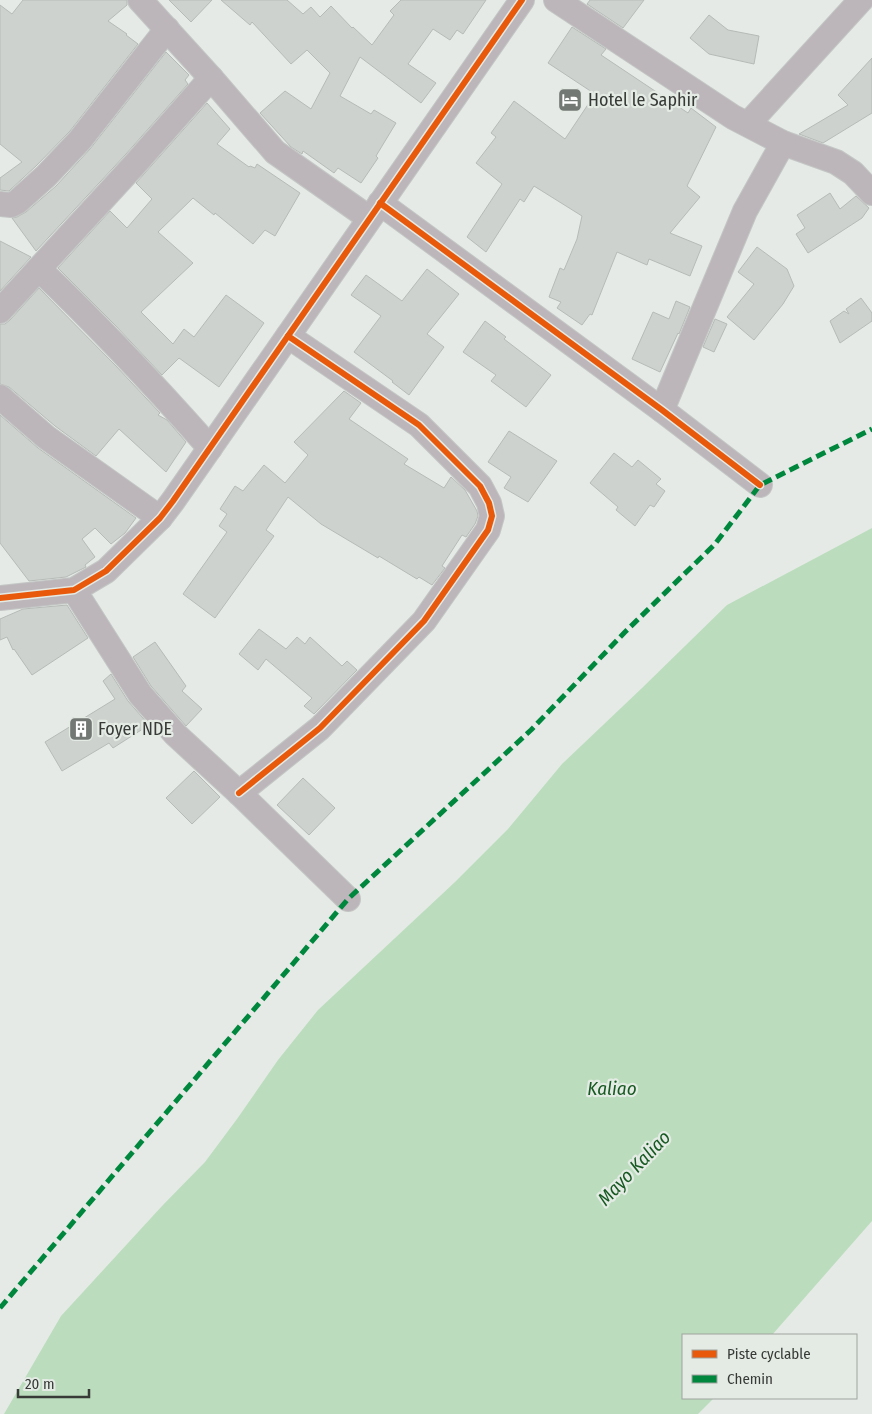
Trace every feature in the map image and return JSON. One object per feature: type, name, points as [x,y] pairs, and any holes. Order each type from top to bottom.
[{"type":"street","points":[[140,0],[276,152],[375,211],[662,410],[760,485]]},
{"type":"street","points":[[0,598],[74,590],[106,571],[160,518],[522,0]]},
{"type":"street","points":[[556,0],[733,117],[783,143],[836,162],[853,173],[872,193]]},
{"type":"street","points":[[748,124],[860,0]]},
{"type":"street","points":[[0,204],[11,205],[17,202],[67,154],[167,29]]},
{"type":"street","points":[[0,311],[211,78]]},
{"type":"street","points":[[662,410],[745,211],[783,143]]},
{"type":"street","points":[[39,269],[108,336],[210,448]]},
{"type":"street","points":[[239,793],[320,728],[424,621],[488,530],[492,516],[489,503],[480,486],[419,426],[288,336]]},
{"type":"street","points":[[0,397],[46,437],[160,518]]},
{"type":"street","points":[[74,590],[140,694],[175,734],[348,899]]},
{"type":"water","name":"Kaliao","points":[[872,528],[872,1221],[773,1334],[682,1334],[682,1399],[713,1399],[698,1414],[4,1414],[61,1316],[205,1162],[278,1060],[318,1010],[455,882],[508,829],[562,764],[727,605]]},
{"type":"building","points":[[23,0],[127,0],[127,5],[108,21],[138,44],[70,131],[9,191],[0,190],[0,178],[22,162],[0,144],[0,5],[12,14]]},
{"type":"building","points":[[169,0],[212,0],[191,22]]},
{"type":"building","points":[[221,0],[287,0],[303,14],[311,7],[320,17],[331,6],[372,45],[394,15],[390,11],[401,0],[486,0],[463,34],[457,30],[450,40],[433,29],[408,64],[436,83],[421,103],[360,57],[340,96],[371,114],[374,110],[396,123],[376,156],[378,158],[361,183],[338,168],[334,173],[303,151],[302,154],[291,147],[260,113],[285,91],[311,109],[330,73],[307,50],[291,64],[252,22],[250,25]]},
{"type":"building","points":[[590,0],[644,0],[623,28],[587,4]]},
{"type":"building","points":[[709,15],[728,30],[759,36],[754,64],[709,54],[690,38]]},
{"type":"building","points":[[572,27],[606,49],[601,55],[688,113],[691,108],[716,127],[687,186],[700,197],[670,233],[702,246],[690,276],[649,259],[647,265],[617,252],[592,315],[590,314],[582,325],[557,308],[561,302],[549,297],[560,268],[564,270],[577,239],[582,216],[534,186],[524,202],[520,199],[486,252],[467,237],[502,184],[476,163],[496,137],[491,133],[514,101],[565,139],[595,94],[548,63]]},
{"type":"building","points":[[166,52],[189,75],[185,80],[188,84],[36,251],[12,218],[26,212],[56,186],[90,149]]},
{"type":"building","points":[[872,58],[872,113],[823,143],[799,134],[848,105],[838,95]]},
{"type":"building","points":[[207,103],[230,129],[217,144],[249,167],[255,168],[257,164],[300,193],[275,236],[265,230],[253,244],[193,198],[158,232],[193,263],[141,312],[173,344],[184,329],[194,337],[226,295],[264,323],[219,387],[179,358],[162,375],[58,268],[110,211],[127,228],[152,199],[136,183]]},
{"type":"building","points":[[830,193],[840,209],[856,196],[869,208],[862,218],[808,253],[796,234],[805,228],[797,215]]},
{"type":"building","points":[[0,241],[31,257],[0,291]]},
{"type":"building","points":[[757,247],[787,269],[794,286],[783,304],[754,340],[727,317],[754,284],[738,272]]},
{"type":"building","points":[[427,269],[459,294],[427,334],[444,347],[409,395],[354,352],[381,316],[351,295],[366,275],[402,301]]},
{"type":"building","points":[[39,288],[116,366],[160,413],[158,415],[167,420],[186,442],[166,472],[119,429],[96,456],[55,426],[9,387],[0,384],[0,324],[5,324],[10,320]]},
{"type":"building","points":[[861,298],[872,313],[872,321],[840,343],[830,321],[844,311],[849,314],[846,309]]},
{"type":"building","points":[[676,301],[690,307],[660,372],[632,359],[653,312],[669,319]]},
{"type":"building","points":[[715,319],[727,324],[714,352],[703,347]]},
{"type":"building","points":[[485,321],[506,337],[504,339],[551,375],[526,407],[491,381],[496,375],[463,352]]},
{"type":"building","points":[[344,391],[361,403],[349,419],[408,459],[404,464],[444,488],[451,477],[465,490],[477,511],[478,516],[475,524],[466,537],[462,535],[442,566],[445,568],[432,585],[419,577],[417,579],[379,556],[378,558],[321,524],[288,497],[266,530],[274,536],[215,618],[183,594],[227,532],[219,526],[227,514],[220,509],[235,486],[243,491],[264,465],[285,483],[308,455],[294,442]]},
{"type":"building","points":[[0,415],[38,448],[136,518],[125,533],[111,544],[95,528],[82,539],[95,557],[85,565],[86,567],[66,577],[29,581],[0,543]]},
{"type":"building","points":[[509,431],[557,461],[528,502],[504,488],[511,477],[488,462]]},
{"type":"building","points":[[614,453],[632,467],[638,460],[661,479],[656,484],[665,491],[654,507],[650,505],[635,526],[616,510],[618,507],[590,483]]},
{"type":"building","points":[[67,605],[88,638],[32,675],[13,650],[7,637],[0,640],[0,619],[23,609]]},
{"type":"building","points":[[259,629],[286,649],[297,637],[305,644],[310,637],[342,666],[347,661],[357,670],[314,714],[304,706],[312,698],[266,659],[258,670],[239,654]]},
{"type":"building","points":[[155,642],[186,686],[182,691],[202,709],[186,726],[151,686],[133,657]]},
{"type":"building","points":[[111,674],[128,701],[149,725],[113,748],[109,743],[62,771],[45,742],[115,699],[103,681]]},
{"type":"building","points":[[194,771],[220,797],[192,824],[166,798]]},
{"type":"building","points":[[303,778],[335,808],[309,835],[277,805]]},
{"type":"marked path","points":[[0,1308],[348,899],[531,730],[625,632],[715,544],[760,485],[872,429]]},
{"type":"cycle path","points":[[0,598],[74,590],[106,571],[160,518],[522,0]]},
{"type":"cycle path","points":[[380,203],[662,410],[760,485]]},
{"type":"cycle path","points":[[239,793],[320,728],[424,621],[488,530],[492,516],[489,503],[480,486],[419,425],[288,336]]},
{"type":"place","name":"Hotel le Saphir","points":[[570,100]]},
{"type":"place","name":"Foyer NDE","points":[[81,729]]},
{"type":"water label","name":"Mayo Kaliao","points":[[634,1168]]}]
